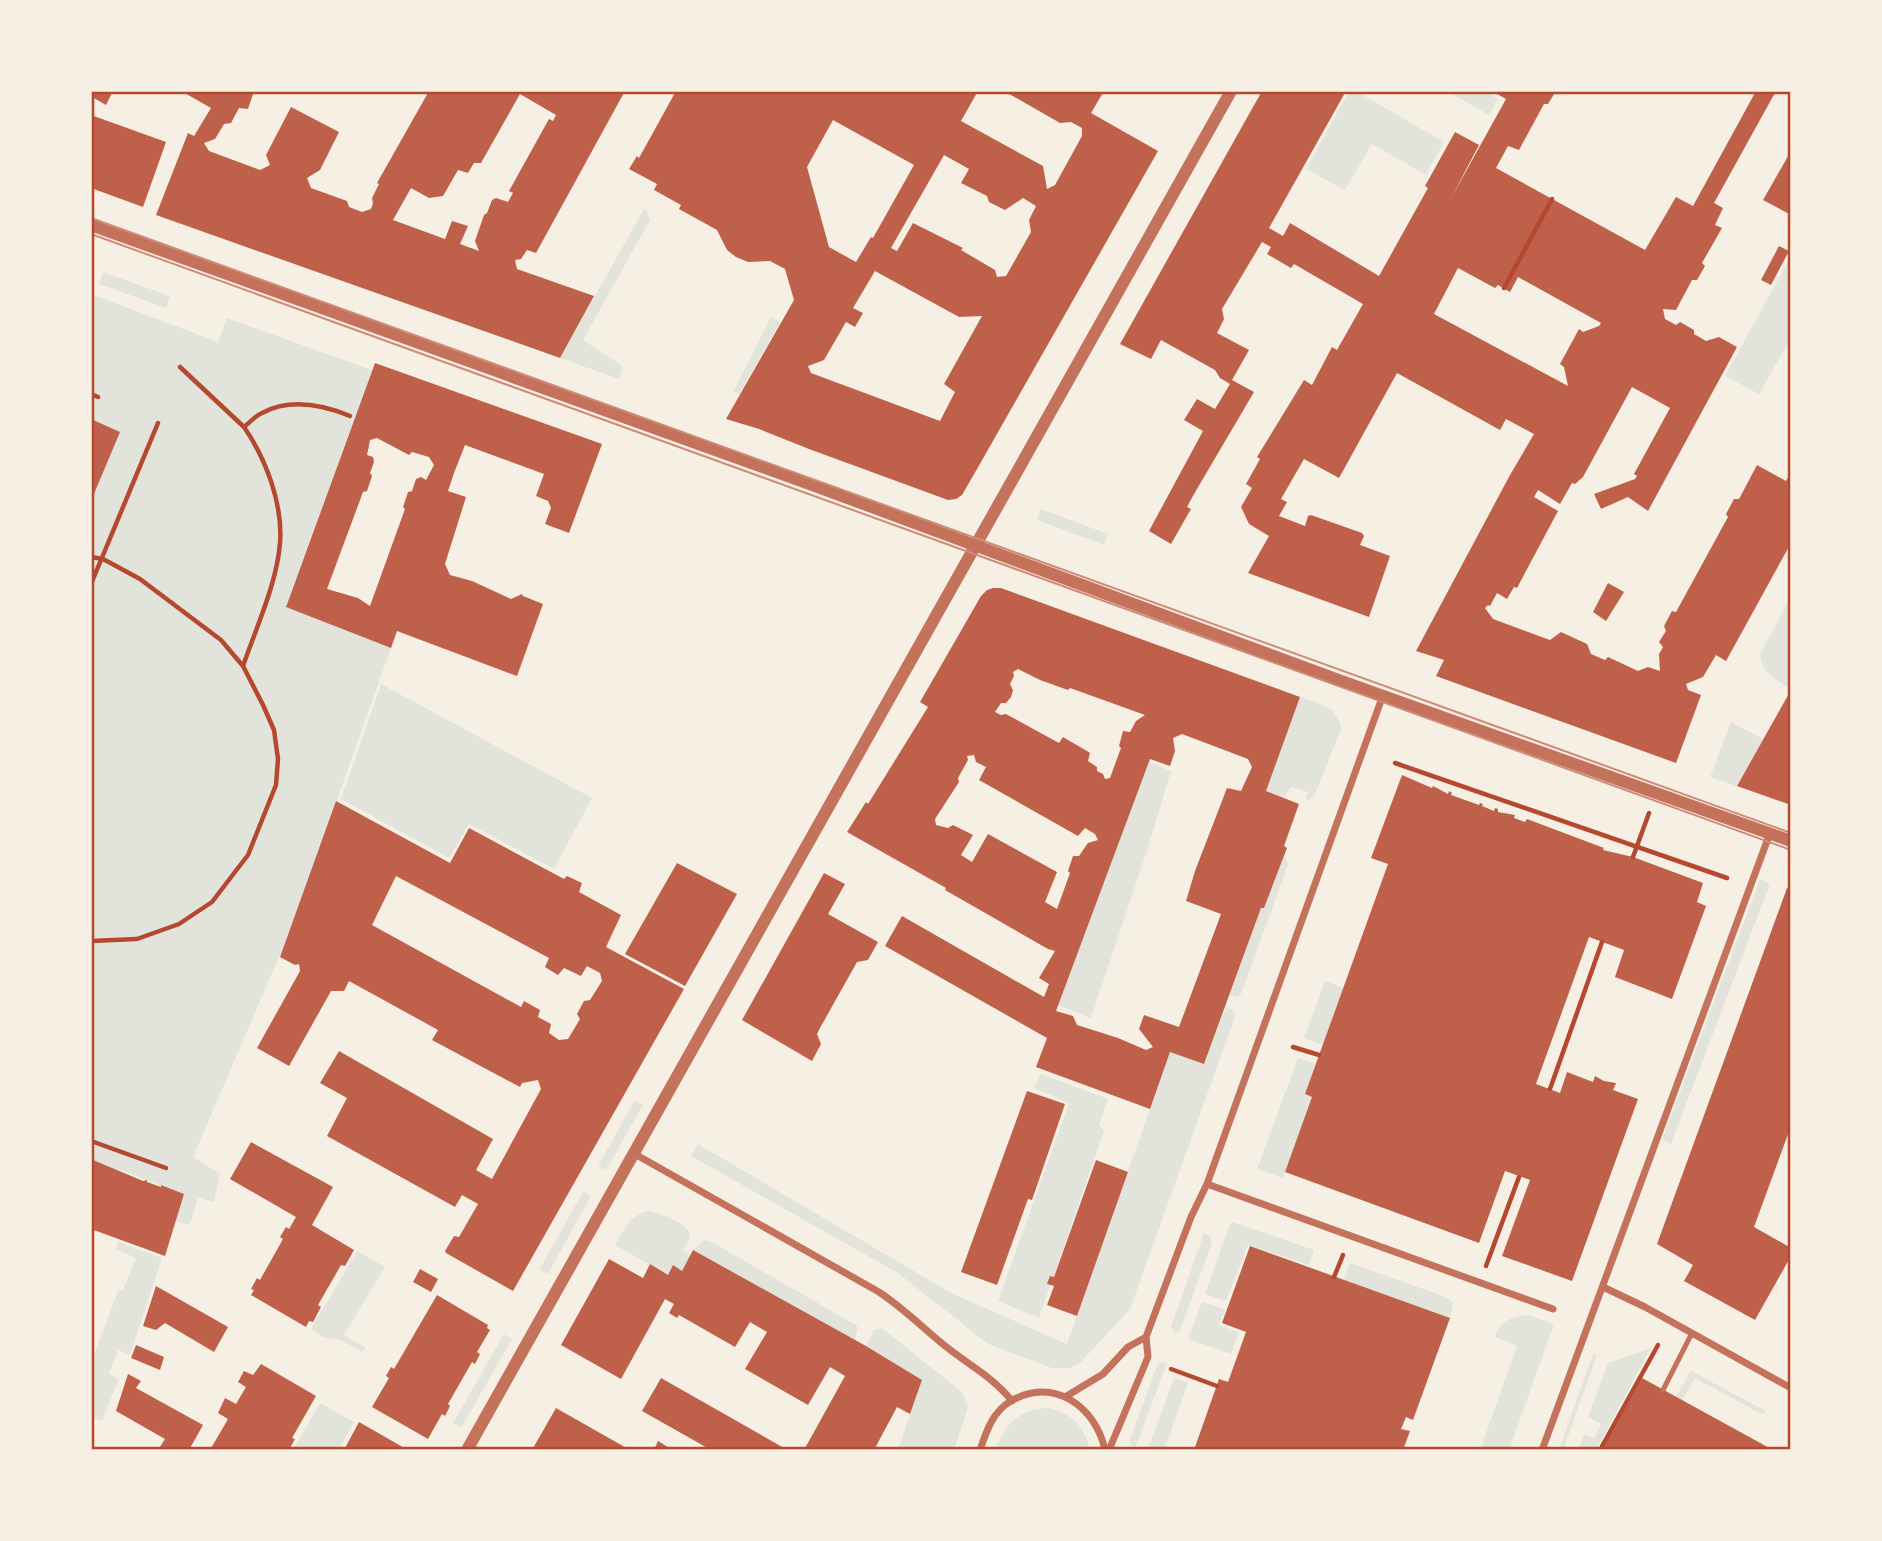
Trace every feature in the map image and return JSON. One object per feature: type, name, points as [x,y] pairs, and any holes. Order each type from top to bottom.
[{"type":"street","points":[[467,1450],[1230,91]]},
{"type":"street","points":[[91,225],[1791,841]]},
{"type":"street","points":[[1107,1450],[1149,1357],[1146,1338],[1191,1217],[1207,1184],[1383,695]]},
{"type":"street","points":[[1542,1450],[1770,833]]},
{"type":"street","points":[[633,1153],[879,1292],[904,1309],[956,1354],[999,1384],[1012,1401]]},
{"type":"street","points":[[1207,1184],[1553,1309]]},
{"type":"street","points":[[1603,1287],[1692,1332],[1791,1388]]},
{"type":"street","points":[[1065,1396],[1103,1374],[1128,1347],[1146,1338]]},
{"type":"street","points":[[980,1450],[989,1424],[1012,1401],[1033,1394],[1065,1396],[1083,1407],[1094,1419],[1107,1450]]},
{"type":"lane","points":[[1663,1390],[1692,1332]]},
{"type":"path","points":[[1504,288],[1552,199]]},
{"type":"path","points":[[180,367],[244,427],[256,444],[279,514],[280,542],[274,573],[243,666]]},
{"type":"path","points":[[91,394],[98,397]]},
{"type":"path","points":[[244,427],[262,413],[294,404],[330,408],[350,416]]},
{"type":"path","points":[[91,584],[158,423]]},
{"type":"path","points":[[91,557],[103,559],[140,579],[221,639],[243,666],[274,730],[278,759],[276,785],[248,855],[212,902],[178,924],[137,939],[91,941]]},
{"type":"path","points":[[1395,763],[1727,878]]},
{"type":"path","points":[[1633,857],[1656,792]]},
{"type":"path","points":[[1550,1089],[1602,942]]},
{"type":"path","points":[[1293,1047],[1319,1055]]},
{"type":"path","points":[[91,1141],[166,1168]]},
{"type":"path","points":[[1480,1283],[1519,1177]]},
{"type":"path","points":[[1334,1277],[1343,1255]]},
{"type":"path","points":[[1601,1450],[1658,1345]]},
{"type":"path","points":[[1171,1369],[1217,1386]]},
{"type":"shaded area","points":[[1349,91],[1356,91],[1444,142],[1426,175],[1372,144],[1345,190],[1306,169]]},
{"type":"shaded area","points":[[1447,91],[1484,91],[1498,99],[1489,115]]},
{"type":"shaded area","points":[[644,209],[650,220],[583,340],[623,366],[619,379],[560,358]]},
{"type":"shaded area","points":[[1791,256],[1791,338],[1759,394],[1725,376]]},
{"type":"shaded area","points":[[103,272],[170,296],[166,308],[99,284]]},
{"type":"shaded area","points":[[91,294],[218,342],[227,318],[372,370],[286,606],[391,648],[293,924],[193,1157],[220,1174],[214,1202],[198,1198],[190,1225],[175,1221],[184,1194],[91,1159]]},
{"type":"shaded area","points":[[771,317],[780,322],[739,394],[733,392]]},
{"type":"shaded area","points":[[1041,509],[1108,534],[1104,545],[1037,520]]},
{"type":"shaded area","points":[[1791,597],[1791,690],[1767,671],[1760,654]]},
{"type":"shaded area","points":[[381,684],[592,798],[554,869],[469,824],[449,858],[341,799]]},
{"type":"shaded area","points":[[1300,697],[1331,710],[1341,729],[1315,794],[1309,800],[1306,799],[1308,792],[1291,787],[1284,797],[1266,791]]},
{"type":"shaded area","points":[[1731,722],[1763,739],[1737,786],[1710,777]]},
{"type":"shaded area","points":[[1149,762],[1171,771],[1091,1018],[1058,1005]]},
{"type":"shaded area","points":[[1284,857],[1288,865],[1241,994],[1236,997],[1230,995],[1261,908],[1264,908]]},
{"type":"shaded area","points":[[1760,879],[1770,884],[1671,1144],[1662,1140]]},
{"type":"shaded area","points":[[1325,981],[1344,988],[1323,1045],[1304,1038]]},
{"type":"shaded area","points":[[1226,1007],[1236,1014],[1130,1309],[1081,1362],[1071,1368],[1052,1368],[988,1344],[898,1273],[691,1156],[698,1144],[953,1294],[1067,1344],[1170,1052],[1204,1064]]},
{"type":"shaded area","points":[[1298,1058],[1316,1064],[1305,1094],[1312,1097],[1283,1178],[1257,1169]]},
{"type":"shaded area","points":[[1041,1074],[1108,1099],[1099,1125],[1104,1131],[1039,1318],[998,1301],[1069,1103],[1034,1088]]},
{"type":"shaded area","points":[[635,1100],[643,1105],[606,1170],[598,1166]]},
{"type":"shaded area","points":[[583,1192],[591,1196],[548,1274],[539,1270]]},
{"type":"shaded area","points":[[649,1211],[672,1219],[688,1230],[690,1238],[683,1250],[691,1255],[682,1271],[673,1266],[668,1275],[615,1245],[632,1219]]},
{"type":"shaded area","points":[[1233,1222],[1314,1250],[1309,1265],[1248,1245],[1226,1301],[1205,1294]]},
{"type":"shaded area","points":[[1204,1233],[1210,1236],[1212,1243],[1179,1333],[1174,1332],[1171,1327]]},
{"type":"shaded area","points":[[704,1240],[856,1325],[858,1328],[855,1340],[693,1250]]},
{"type":"shaded area","points":[[118,1242],[162,1258],[130,1355],[118,1350],[109,1374],[119,1379],[102,1421],[91,1417],[91,1362],[119,1289],[123,1290],[136,1258],[115,1249]]},
{"type":"shaded area","points":[[357,1251],[385,1267],[344,1335],[366,1348],[362,1352],[341,1340],[322,1337],[311,1329]]},
{"type":"shaded area","points":[[1350,1263],[1446,1297],[1453,1302],[1450,1318],[1344,1280]]},
{"type":"shaded area","points":[[1202,1302],[1225,1309],[1219,1325],[1239,1332],[1231,1354],[1188,1339]]},
{"type":"shaded area","points":[[1528,1315],[1554,1324],[1509,1450],[1480,1450],[1517,1346],[1495,1337],[1507,1320]]},
{"type":"shaded area","points":[[882,1328],[962,1392],[968,1407],[954,1450],[898,1450],[922,1380],[866,1346],[874,1330]]},
{"type":"shaded area","points":[[504,1334],[512,1339],[461,1428],[453,1423]]},
{"type":"shaded area","points":[[1651,1348],[1596,1450],[1578,1450],[1584,1435],[1594,1438],[1601,1424],[1588,1417],[1608,1363]]},
{"type":"shaded area","points":[[1593,1354],[1597,1355],[1563,1450],[1559,1450]]},
{"type":"shaded area","points":[[1158,1363],[1167,1363],[1135,1449],[1129,1442]]},
{"type":"shaded area","points":[[1691,1371],[1766,1411],[1763,1415],[1695,1378],[1682,1400],[1676,1397]]},
{"type":"shaded area","points":[[1174,1378],[1188,1383],[1166,1445],[1162,1450],[1148,1450]]},
{"type":"shaded area","points":[[320,1403],[354,1422],[339,1450],[293,1450]]},
{"type":"shaded area","points":[[1049,1408],[1071,1418],[1081,1428],[1090,1450],[996,1450],[1004,1432],[1015,1419],[1029,1411]]},
{"type":"building","points":[[95,91],[113,91],[106,105],[92,97]]},
{"type":"building","points":[[181,91],[254,91],[248,109],[239,108],[231,123],[224,124],[215,139],[204,143],[209,151],[260,170],[270,165],[266,155],[291,107],[339,132],[320,170],[307,178],[311,188],[347,201],[349,207],[362,212],[371,209],[372,198],[379,184],[377,183],[429,91],[625,91],[536,253],[527,250],[521,259],[515,260],[517,269],[594,296],[560,358],[156,215],[188,133],[194,136],[211,108]],"holes":[[[520,94],[556,115],[553,121],[549,119],[509,191],[513,193],[508,202],[496,198],[492,200],[475,241],[479,251],[460,244],[468,226],[452,221],[445,239],[393,220],[411,188],[429,198],[443,196],[458,170],[468,173],[474,163],[481,163]]]},
{"type":"building","points":[[676,91],[978,91],[961,121],[1043,166],[1047,189],[1055,185],[1082,136],[1082,128],[1071,122],[1060,123],[1004,91],[1104,91],[1091,113],[1158,151],[962,495],[948,500],[726,419],[794,300],[785,269],[770,261],[748,262],[736,257],[727,250],[717,230],[679,209],[681,205],[654,190],[657,184],[629,169],[637,156],[639,158]],"holes":[[[833,120],[914,165],[873,238],[871,237],[856,262],[829,247],[807,167]],[[944,155],[969,169],[961,183],[987,196],[989,202],[1005,210],[1023,198],[1036,206],[1029,220],[1031,232],[1006,276],[997,277],[995,270],[961,250],[963,248],[913,223],[897,251],[891,248]],[[875,271],[959,317],[982,316],[944,384],[955,392],[940,421],[811,373],[808,366],[824,360],[846,322],[855,327],[863,313],[853,308]]]},
{"type":"building","points":[[1262,91],[1346,91],[1269,228],[1283,236],[1290,223],[1379,276],[1428,188],[1425,186],[1455,132],[1479,145],[1450,200],[1506,99],[1492,91],[1556,91],[1548,104],[1544,104],[1519,150],[1508,146],[1496,168],[1645,250],[1676,197],[1693,206],[1756,91],[1776,91],[1714,203],[1723,208],[1715,225],[1722,228],[1702,263],[1705,266],[1697,280],[1692,280],[1676,310],[1663,309],[1665,319],[1676,325],[1680,322],[1706,341],[1719,337],[1737,347],[1648,511],[1628,497],[1601,509],[1594,494],[1635,479],[1637,476],[1634,474],[1670,408],[1632,387],[1583,477],[1575,484],[1572,483],[1560,504],[1538,490],[1534,497],[1558,511],[1517,588],[1514,587],[1507,599],[1497,593],[1490,606],[1485,608],[1493,619],[1550,640],[1561,632],[1587,644],[1591,654],[1605,660],[1608,657],[1638,671],[1648,667],[1660,671],[1659,654],[1663,647],[1659,642],[1666,631],[1664,626],[1672,611],[1676,612],[1728,517],[1726,514],[1734,499],[1739,499],[1757,465],[1786,481],[1791,473],[1791,543],[1726,661],[1716,655],[1703,677],[1686,684],[1688,690],[1701,695],[1676,763],[1436,676],[1444,660],[1416,651],[1534,434],[1506,419],[1500,430],[1397,373],[1339,478],[1304,459],[1281,499],[1287,502],[1279,516],[1305,526],[1308,516],[1311,515],[1362,533],[1364,536],[1360,545],[1390,556],[1369,617],[1248,573],[1269,536],[1249,524],[1241,507],[1252,488],[1246,484],[1260,459],[1257,457],[1304,380],[1312,385],[1332,347],[1337,350],[1363,304],[1294,264],[1291,268],[1267,254],[1271,247],[1262,242],[1222,309],[1224,319],[1217,333],[1249,350],[1232,380],[1254,392],[1194,494],[1187,507],[1191,509],[1171,544],[1149,531],[1203,431],[1184,420],[1197,399],[1215,409],[1230,384],[1220,378],[1215,370],[1161,340],[1151,359],[1120,344]],"holes":[[[1458,268],[1495,288],[1498,285],[1510,292],[1518,277],[1601,323],[1583,332],[1579,329],[1560,364],[1564,367],[1568,386],[1434,314]]]},
{"type":"building","points":[[91,115],[166,142],[143,207],[91,188]]},
{"type":"building","points":[[1791,151],[1791,215],[1763,200]]},
{"type":"building","points":[[1779,246],[1789,251],[1771,285],[1761,280]]},
{"type":"building","points":[[375,363],[602,444],[569,533],[545,524],[551,508],[548,501],[536,496],[544,474],[465,445],[454,473],[448,491],[466,497],[445,564],[450,575],[472,581],[511,599],[522,594],[543,604],[517,676],[397,631],[391,648],[286,607]],"holes":[[[377,438],[409,455],[412,452],[429,457],[434,465],[426,480],[421,477],[416,479],[412,491],[408,492],[403,507],[405,509],[370,606],[358,598],[327,589],[363,492],[367,491],[372,476],[370,473],[373,457],[367,455],[370,440]]]},
{"type":"building","points":[[91,419],[120,432],[91,501]]},
{"type":"building","points":[[1608,583],[1624,592],[1606,621],[1593,612]]},
{"type":"building","points":[[1001,588],[1300,697],[1266,791],[1299,804],[1284,846],[1287,848],[1264,908],[1261,908],[1204,1064],[1170,1052],[1150,1109],[1036,1067],[1047,1038],[885,946],[902,916],[1044,997],[1049,984],[1039,978],[1055,951],[847,832],[866,802],[868,804],[928,707],[920,702],[987,590]],"holes":[[[1018,669],[1040,680],[1145,715],[1136,721],[1130,732],[1123,731],[1119,746],[1121,748],[1110,778],[1105,779],[1103,774],[1097,771],[1097,767],[1088,761],[1090,753],[1063,737],[1059,743],[1006,714],[995,712],[1001,703],[1006,703],[1011,697],[1013,690],[1010,684],[1013,672]],[[1182,734],[1248,759],[1252,767],[1241,791],[1227,788],[1186,901],[1221,914],[1179,1027],[1144,1015],[1139,1029],[1153,1047],[1146,1050],[1077,1025],[1073,1016],[1056,1011],[1150,759],[1170,766],[1175,751],[1173,738]],[[974,755],[976,762],[986,767],[979,780],[1078,836],[1085,828],[1095,834],[1098,840],[1088,843],[1079,856],[1073,856],[1057,909],[1045,902],[1057,872],[988,834],[972,862],[961,855],[973,835],[953,825],[948,828],[936,825],[935,819],[959,782],[958,778],[968,760],[967,756]]]},
{"type":"building","points":[[1791,690],[1789,721],[1791,805],[1737,786]]},
{"type":"building","points":[[1402,775],[1448,794],[1449,791],[1451,795],[1483,804],[1482,806],[1494,811],[1495,808],[1498,809],[1498,812],[1515,815],[1514,818],[1525,822],[1527,819],[1604,848],[1603,850],[1633,857],[1703,883],[1697,902],[1706,906],[1672,999],[1615,977],[1624,950],[1589,937],[1536,1084],[1560,1093],[1567,1072],[1593,1082],[1595,1076],[1616,1083],[1613,1090],[1638,1099],[1572,1281],[1502,1256],[1530,1180],[1505,1171],[1479,1243],[1285,1172],[1312,1097],[1305,1094],[1388,864],[1371,858]]},
{"type":"building","points":[[336,801],[450,863],[469,828],[564,879],[567,876],[582,883],[579,892],[621,915],[606,947],[684,989],[513,1291],[445,1251],[454,1236],[459,1237],[478,1204],[462,1195],[455,1207],[327,1136],[347,1098],[320,1083],[339,1051],[493,1139],[476,1170],[492,1179],[541,1089],[538,1080],[522,1083],[520,1087],[432,1040],[438,1030],[349,981],[344,991],[331,991],[289,1066],[257,1048],[300,971],[299,964],[295,965],[280,957]],"holes":[[[396,876],[549,958],[545,967],[558,975],[564,968],[581,976],[587,966],[600,973],[602,981],[590,1000],[584,1001],[577,1014],[580,1019],[568,1039],[559,1040],[549,1033],[551,1024],[538,1017],[540,1010],[524,1001],[521,1007],[372,925]]]},
{"type":"building","points":[[677,863],[737,894],[685,986],[625,954]]},
{"type":"building","points":[[824,873],[845,884],[828,914],[878,942],[868,960],[857,962],[820,1028],[817,1034],[821,1044],[812,1061],[742,1020]]},
{"type":"building","points":[[1787,888],[1791,889],[1791,1126],[1754,1227],[1791,1248],[1791,1256],[1755,1320],[1684,1281],[1693,1265],[1657,1244]]},
{"type":"building","points":[[1027,1091],[1065,1104],[1032,1200],[1028,1199],[997,1285],[961,1272]]},
{"type":"building","points":[[251,1142],[333,1187],[312,1225],[354,1250],[345,1266],[341,1265],[318,1305],[321,1307],[313,1322],[309,1321],[306,1327],[251,1295],[257,1278],[260,1280],[283,1239],[280,1237],[296,1217],[230,1179]]},
{"type":"building","points":[[91,1159],[143,1181],[147,1180],[184,1194],[165,1256],[91,1229]]},
{"type":"building","points":[[1096,1160],[1128,1172],[1077,1316],[1047,1305],[1054,1286],[1047,1284],[1050,1276],[1054,1277]]},
{"type":"building","points":[[1250,1246],[1450,1318],[1413,1420],[1406,1417],[1401,1429],[1410,1431],[1403,1450],[1194,1450],[1219,1379],[1228,1382],[1246,1332],[1222,1323]]},
{"type":"building","points":[[693,1250],[922,1380],[910,1414],[897,1407],[874,1450],[804,1450],[845,1376],[830,1367],[808,1405],[745,1369],[767,1332],[750,1322],[735,1347],[679,1315],[677,1318],[669,1313],[674,1304],[665,1299],[621,1379],[561,1345],[609,1259],[643,1278],[650,1264],[668,1275],[673,1265],[682,1271]]},
{"type":"building","points":[[420,1269],[438,1279],[431,1292],[413,1282]]},
{"type":"building","points":[[156,1286],[228,1327],[214,1352],[165,1323],[156,1330],[143,1326]]},
{"type":"building","points":[[437,1295],[488,1325],[490,1330],[477,1352],[480,1354],[475,1364],[472,1362],[448,1404],[450,1406],[445,1416],[442,1414],[428,1439],[372,1407],[389,1378],[386,1376],[391,1367],[394,1369]]},
{"type":"building","points":[[136,1345],[164,1357],[160,1370],[131,1358]]},
{"type":"building","points":[[261,1364],[316,1396],[292,1438],[295,1439],[289,1450],[210,1450],[228,1419],[218,1413],[225,1398],[236,1404],[246,1387],[238,1382],[244,1371],[253,1375]]},
{"type":"building","points":[[128,1374],[141,1381],[136,1388],[203,1425],[189,1450],[158,1450],[165,1439],[116,1411]]},
{"type":"building","points":[[661,1378],[784,1448],[711,1450],[642,1411]]},
{"type":"building","points":[[1642,1378],[1773,1450],[1602,1450]]},
{"type":"building","points":[[556,1408],[630,1450],[532,1450]]},
{"type":"building","points":[[359,1422],[408,1450],[344,1450]]},
{"type":"building","points":[[658,1441],[673,1450],[654,1450]]},
{"type":"tram line","points":[[91,218],[1791,833]]},
{"type":"tram line","points":[[91,234],[1791,850]]}]
